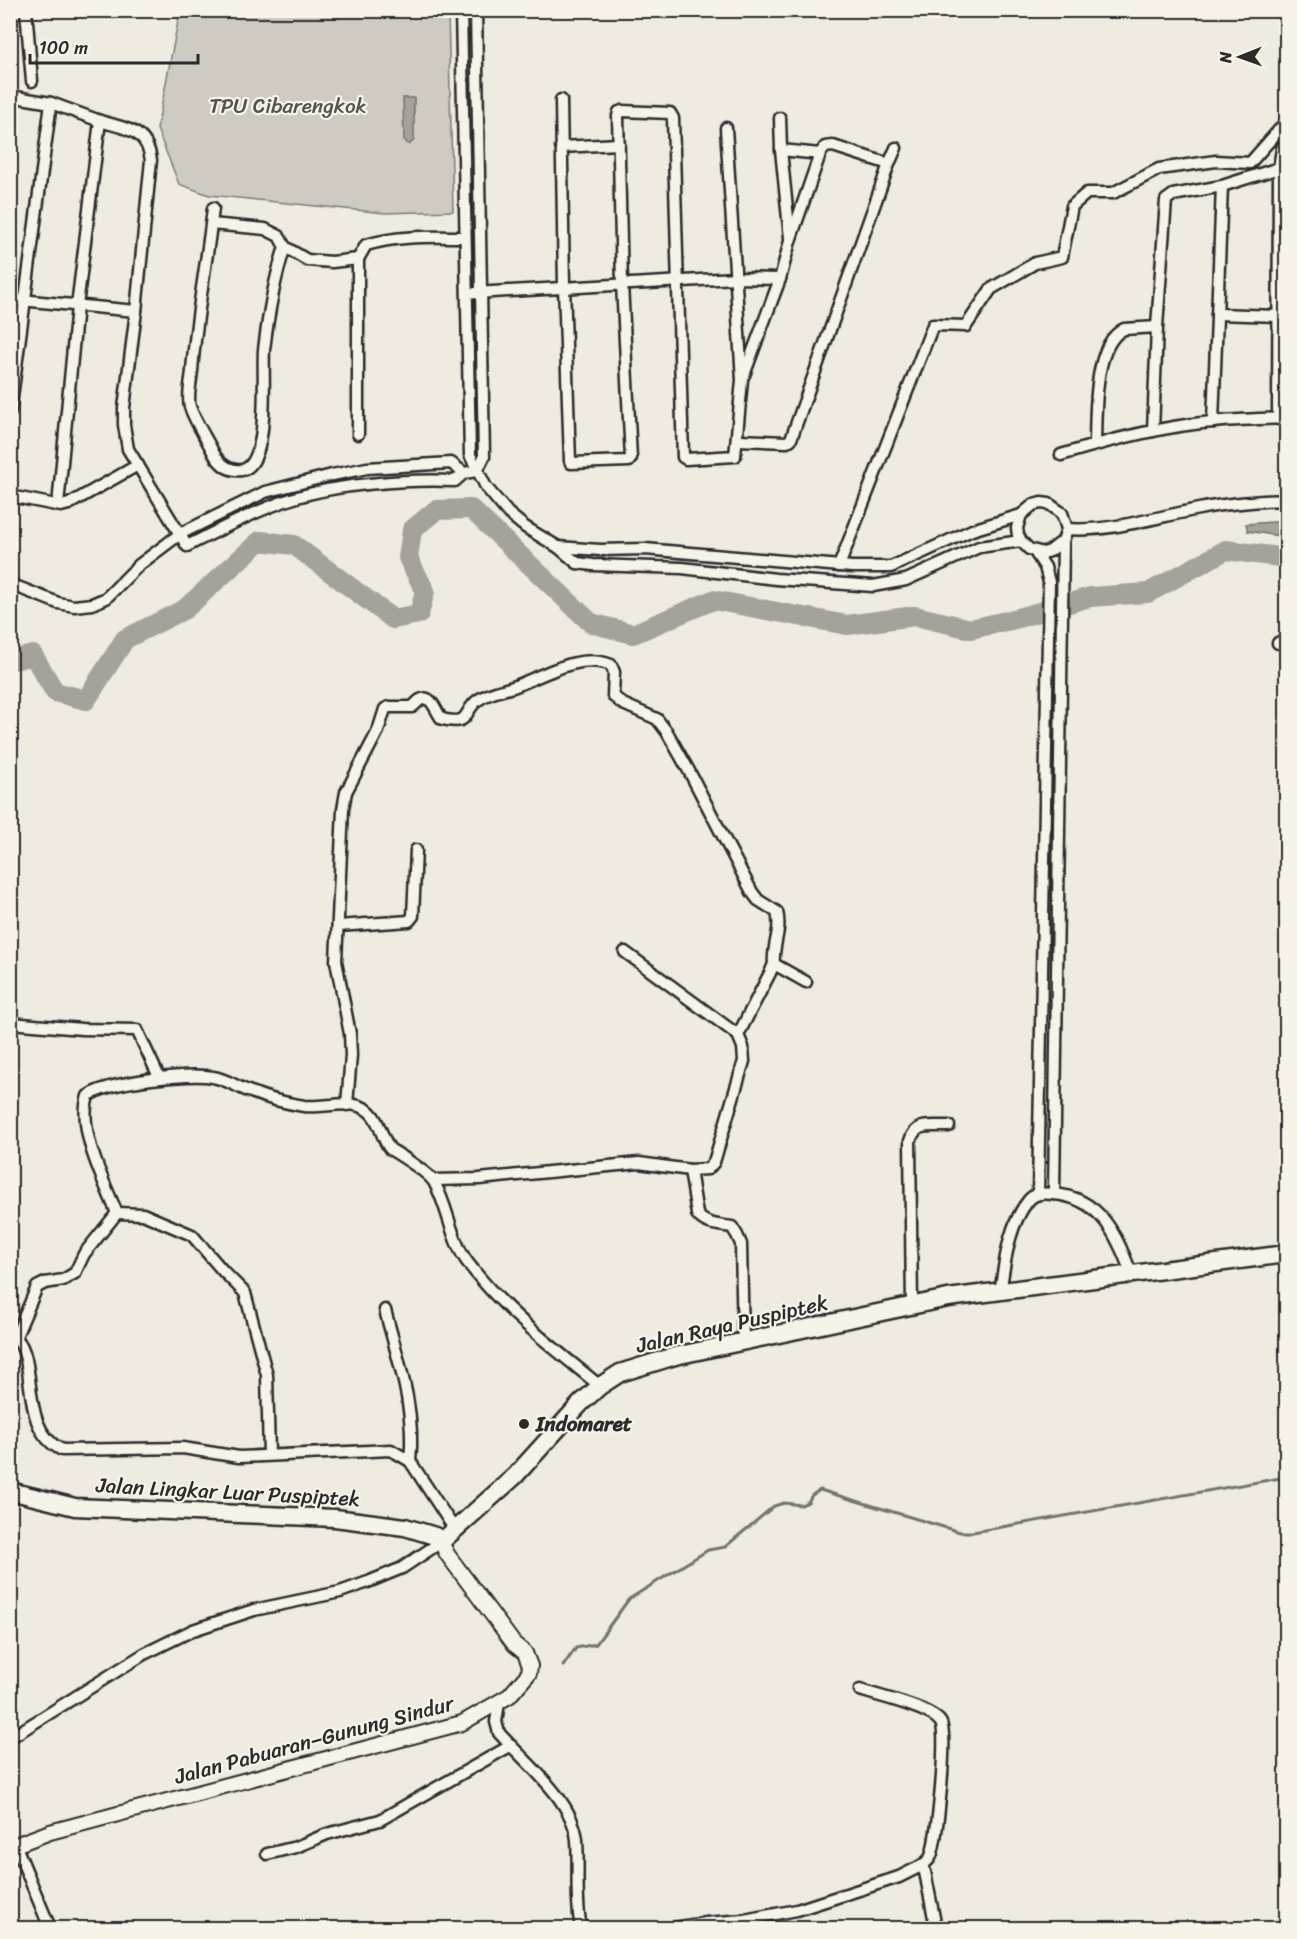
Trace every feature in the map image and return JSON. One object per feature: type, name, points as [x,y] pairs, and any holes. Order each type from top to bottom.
[{"type":"main road","name":"Jalan Raya Puspiptek","points":[[441,1542],[515,1476],[543,1443],[600,1386],[620,1373],[675,1356],[948,1298],[1287,1254]]},
{"type":"main road","name":"Jalan Lingkar Luar Puspiptek","points":[[10,1491],[75,1507],[346,1520],[405,1527],[435,1536],[441,1542]]},
{"type":"street","points":[[26,10],[32,81]]},
{"type":"street","points":[[461,10],[470,455],[486,487],[508,513],[525,527],[558,547],[577,563],[593,566],[682,568],[776,579],[873,586],[906,580],[979,547],[1021,541]]},
{"type":"street","points":[[476,10],[479,292],[484,457],[477,471]]},
{"type":"street","points":[[10,96],[51,103],[137,133],[143,137],[150,151],[151,160],[124,425],[128,449],[187,546],[244,518],[292,499],[370,484],[455,480],[464,473],[477,471]]},
{"type":"street","points":[[561,100],[564,286],[571,463],[631,460],[622,284],[618,116],[620,112],[672,114],[683,457],[686,459],[734,457],[737,453],[742,380],[726,128]]},
{"type":"street","points":[[10,412],[51,103]]},
{"type":"street","points":[[780,118],[790,241]]},
{"type":"street","points":[[58,505],[77,306],[100,121]]},
{"type":"street","points":[[839,566],[933,325],[966,326],[991,289],[1035,263],[1062,257],[1072,206],[1088,194],[1113,193],[1159,169],[1216,161],[1250,163],[1287,122]]},
{"type":"street","points":[[1061,455],[1095,444],[1154,431],[1213,422],[1282,418],[1278,316],[1279,168],[1282,149],[1287,141]]},
{"type":"street","points":[[561,147],[619,144]]},
{"type":"street","points":[[742,380],[780,279],[790,241],[820,154],[825,147],[832,146],[889,164]]},
{"type":"street","points":[[738,440],[787,442],[791,439],[896,148]]},
{"type":"street","points":[[781,150],[820,154]]},
{"type":"street","points":[[464,167],[478,166]]},
{"type":"street","points":[[1154,431],[1157,327],[1166,201],[1173,195],[1222,186],[1279,168]]},
{"type":"street","points":[[1213,422],[1222,186]]},
{"type":"street","points":[[213,208],[195,323],[189,405],[217,460],[225,467],[235,471],[245,469],[254,462],[260,442],[263,422],[264,351],[277,272],[285,248]]},
{"type":"street","points":[[211,224],[265,229],[279,236],[285,248],[307,260],[333,262],[358,259]]},
{"type":"street","points":[[358,434],[358,259],[366,245],[386,239],[465,237]]},
{"type":"street","points":[[466,293],[735,278],[780,279]]},
{"type":"street","points":[[10,299],[136,311]]},
{"type":"street","points":[[1217,314],[1278,316]]},
{"type":"street","points":[[1095,444],[1098,373],[1113,340],[1124,328],[1157,327]]},
{"type":"street","points":[[10,584],[58,603],[74,606],[92,604],[106,598],[139,565],[180,534],[265,492],[368,468],[451,463],[464,473]]},
{"type":"street","points":[[10,496],[58,505],[69,504],[138,465]]},
{"type":"street","points":[[368,468],[370,484]]},
{"type":"street","points":[[1066,529],[1084,530],[1228,504],[1287,500]]},
{"type":"street","points":[[558,547],[645,549],[839,566],[891,567],[972,530],[1021,515],[1033,505],[1049,504],[1062,513],[1066,529],[1062,542],[1063,621],[1054,1194]]},
{"type":"street","points":[[1021,515],[1017,528],[1021,541],[1024,546],[1035,552],[1045,567],[1048,582],[1038,1194]]},
{"type":"street","points":[[1035,552],[1050,551],[1062,542]]},
{"type":"street","points":[[645,549],[646,567]]},
{"type":"street","points":[[347,1105],[351,1055],[350,1034],[336,961],[343,809],[346,792],[378,731],[385,709],[392,706],[412,707],[420,699],[426,699],[433,703],[438,716],[442,719],[460,720],[467,717],[478,700],[561,667],[578,663],[603,662],[614,669],[613,696],[637,712],[657,719],[689,771],[752,892],[758,900],[777,912],[780,929],[774,946],[774,964],[738,1035]]},
{"type":"street","points":[[338,926],[409,921],[413,916],[417,850]]},
{"type":"street","points":[[433,1180],[479,1179],[639,1163],[690,1170],[708,1169],[714,1162],[744,1061],[743,1047],[738,1035],[625,952]]},
{"type":"street","points":[[774,964],[806,982]]},
{"type":"street","points":[[10,1023],[82,1029],[136,1030],[159,1077]]},
{"type":"street","points":[[117,1213],[89,1139],[86,1114],[87,1098],[91,1093],[159,1077],[213,1076],[275,1100],[313,1107],[359,1106],[377,1120],[390,1149],[433,1180],[457,1244],[468,1262],[504,1303],[600,1386]]},
{"type":"street","points":[[912,1305],[910,1141],[913,1131],[918,1127],[949,1126]]},
{"type":"street","points":[[690,1170],[697,1214],[700,1219],[732,1227],[741,1244],[743,1341]]},
{"type":"street","points":[[1000,1293],[1011,1236],[1029,1200],[1038,1194],[1074,1197],[1089,1205],[1113,1231],[1131,1273]]},
{"type":"street","points":[[117,1213],[84,1254],[75,1273],[63,1280],[37,1287],[13,1335],[25,1358],[35,1415],[41,1433],[49,1443],[62,1450],[183,1448],[229,1457],[391,1450],[410,1461],[455,1530]]},
{"type":"street","points":[[117,1213],[143,1214],[192,1235],[245,1293],[267,1375],[269,1455]]},
{"type":"street","points":[[385,1310],[410,1410],[413,1439],[410,1461]]},
{"type":"street","name":"Jalan Pabuaran–Gunung Sindur","points":[[13,1846],[50,1832],[462,1723],[509,1696],[530,1673],[529,1661],[461,1574],[441,1542]]},
{"type":"street","name":"Jalan Raya Puspiptek","points":[[10,1738],[126,1665],[194,1630],[254,1610],[340,1592],[402,1568],[441,1542]]},
{"type":"street","points":[[674,1929],[725,1925],[797,1910],[899,1877],[921,1866],[930,1857],[943,1758],[944,1742],[940,1721],[928,1713],[860,1690]]},
{"type":"street","points":[[499,1703],[497,1730],[550,1786],[573,1826],[577,1839],[578,1903],[581,1929]]},
{"type":"street","points":[[267,1854],[296,1847],[327,1834],[380,1820],[510,1746]]},
{"type":"street","points":[[13,1846],[50,1929]]},
{"type":"street","points":[[921,1866],[925,1872],[936,1929]]},
{"type":"green space","name":"TPU Cibarengkok","points":[[180,11],[448,11],[453,211],[385,213],[209,195],[179,184],[157,129]]},
{"type":"shaded area","points":[[403,98],[414,98],[414,140],[409,145],[404,140]]},
{"type":"shaded area","points":[[1286,521],[1286,537],[1248,531],[1246,524]]},
{"type":"waterway","points":[[10,661],[33,655],[55,692],[86,700],[125,639],[185,609],[260,541],[294,545],[393,619],[419,614],[425,591],[408,558],[412,530],[436,510],[471,509],[591,623],[633,634],[713,600],[847,625],[915,616],[971,629],[1090,597],[1148,593],[1226,550],[1286,558]]},
{"type":"waterway","points":[[563,1666],[576,1648],[596,1644],[629,1599],[708,1550],[725,1547],[774,1506],[784,1503],[801,1505],[808,1502],[812,1495],[820,1490],[960,1532],[973,1532],[1286,1477]]},
{"type":"place","name":"Indomaret","points":[[524,1424]]}]
